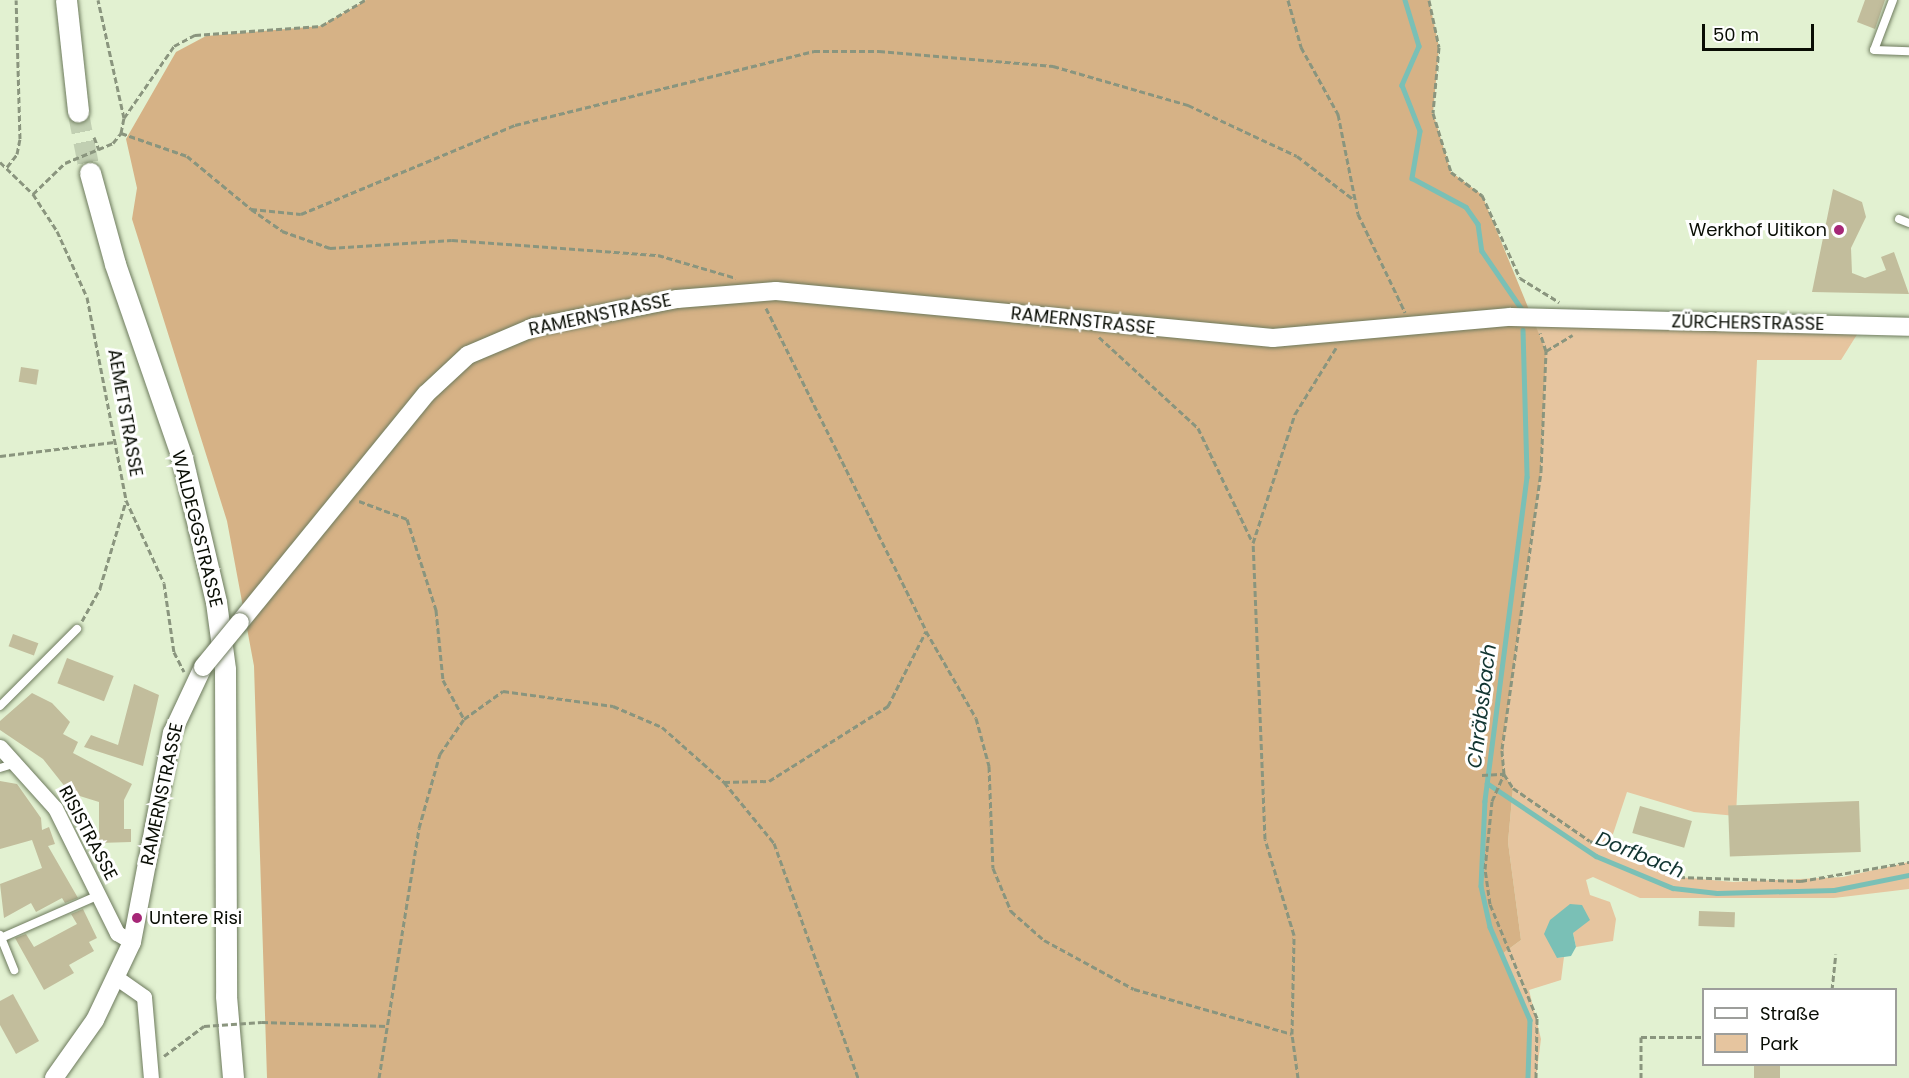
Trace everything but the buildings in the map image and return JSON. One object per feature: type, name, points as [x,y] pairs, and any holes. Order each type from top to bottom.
[{"type":"main road","points":[[66,0],[78,111]]},
{"type":"main road","name":"WALDEGGSTRASSE","points":[[90,173],[115,264],[182,458],[216,602],[225,681],[226,996],[233,1078]]},
{"type":"street","name":"RAMERNSTRASSE","points":[[54,1078],[117,978],[132,942],[172,733],[191,686],[203,667],[446,372],[488,343],[534,327],[633,307],[751,291],[1248,337],[1342,336],[1410,325],[1487,318],[1585,324]]},
{"type":"street","name":"ZÜRCHERSTRASSE","points":[[1585,324],[1909,327]]},
{"type":"street","name":"RISISTRASSE","points":[[0,747],[17,763],[55,808],[117,933],[132,942]]},
{"type":"street","points":[[117,978],[144,997],[150,1078]]},
{"type":"lane","points":[[1893,0],[1874,50],[1909,51]]},
{"type":"lane","points":[[1899,219],[1909,223]]},
{"type":"lane","points":[[0,706],[77,629]]},
{"type":"lane","points":[[0,768],[17,763]]},
{"type":"lane","points":[[14,970],[1,936],[99,895]]},
{"type":"path","points":[[7,167],[17,154],[20,139],[16,0]]},
{"type":"path","points":[[98,0],[124,118],[174,46],[195,35],[321,26],[365,0]]},
{"type":"path","points":[[1288,0],[1301,47],[1338,114],[1353,199],[1410,325]]},
{"type":"path","points":[[1429,0],[1439,47],[1433,113],[1451,172],[1482,195],[1520,278],[1585,324],[1546,351],[1541,378],[1540,471],[1502,749],[1504,774],[1500,786],[1493,795],[1486,886],[1537,1018],[1536,1078]]},
{"type":"path","points":[[251,209],[301,214],[515,125],[814,51],[879,51],[1053,66],[1188,105],[1296,156],[1353,199]]},
{"type":"path","points":[[121,133],[187,156],[251,209],[282,231],[330,248],[452,240],[658,255],[731,274],[751,291],[797,365],[926,631],[976,717],[985,745],[993,868],[1011,910],[1044,940],[1134,989],[1292,1034]]},
{"type":"path","points":[[94,137],[99,150]]},
{"type":"path","name":"AEMETSTRASSE","points":[[0,162],[7,167],[57,231],[87,297],[112,406],[114,442],[126,500],[164,583],[174,652],[191,686]]},
{"type":"path","points":[[1091,322],[1100,338],[1198,428],[1253,543]]},
{"type":"path","points":[[1298,1078],[1292,1034],[1294,935],[1266,839],[1253,543],[1295,414],[1342,336]]},
{"type":"path","points":[[0,456],[114,442]]},
{"type":"path","points":[[345,493],[407,519],[436,610],[443,680],[464,720]]},
{"type":"path","points":[[77,629],[100,588],[126,500]]},
{"type":"path","points":[[724,783],[769,781],[888,706],[926,631]]},
{"type":"path","points":[[379,1078],[419,828],[440,754],[464,720],[503,691],[613,706],[663,727],[724,783],[774,843],[858,1078]]},
{"type":"path","points":[[1482,774],[1494,776],[1504,774]]},
{"type":"path","points":[[1504,774],[1513,788],[1590,841],[1679,877],[1801,881],[1909,862]]},
{"type":"path","points":[[1832,988],[1836,954]]},
{"type":"path","points":[[148,1060],[172,1054],[204,1026],[262,1023],[387,1026]]},
{"type":"path","points":[[1641,1078],[1641,1037],[1702,1037]]},
{"type":"green space","points":[[1531,317],[1863,325],[1841,360],[1757,360],[1736,816],[1694,812],[1627,792],[1608,849],[1679,877],[1733,882],[1843,877],[1909,862],[1909,889],[1834,898],[1640,898],[1593,877],[1586,880],[1590,895],[1610,902],[1616,919],[1613,941],[1576,947],[1573,933],[1582,905],[1557,958],[1564,957],[1561,980],[1529,990],[1541,1039],[1536,1078],[1528,1078],[1530,1020],[1502,954],[1521,940],[1508,842],[1513,788],[1504,774],[1502,749],[1541,471],[1546,351]]},
{"type":"shaded area","points":[[366,0],[1429,0],[1439,47],[1433,113],[1451,172],[1482,195],[1546,351],[1541,471],[1502,749],[1504,774],[1513,788],[1508,842],[1521,940],[1502,954],[1530,1020],[1528,1078],[267,1078],[254,666],[227,521],[132,219],[137,188],[126,139],[176,52],[206,36],[321,26]]},
{"type":"water","points":[[1570,904],[1582,905],[1590,920],[1573,933],[1576,947],[1571,956],[1557,958],[1544,934],[1550,920]]},
{"type":"waterway","name":"Chräbsbach","points":[[1405,0],[1419,46],[1402,85],[1420,131],[1412,178],[1466,207],[1478,224],[1482,251],[1521,308]]},
{"type":"waterway","name":"Chräbsbach","points":[[1523,330],[1527,477],[1485,801],[1481,886],[1490,927],[1530,1020],[1528,1078]]},
{"type":"waterway","name":"Dorfbach","points":[[1487,783],[1596,856],[1673,888],[1717,893],[1834,890],[1909,875]]},
{"type":"tunnel","points":[[78,111],[90,173]]},
{"type":"place","name":"Werkhof Uitikon","points":[[1839,230]]},
{"type":"place","name":"Untere Risi","points":[[137,918]]}]
